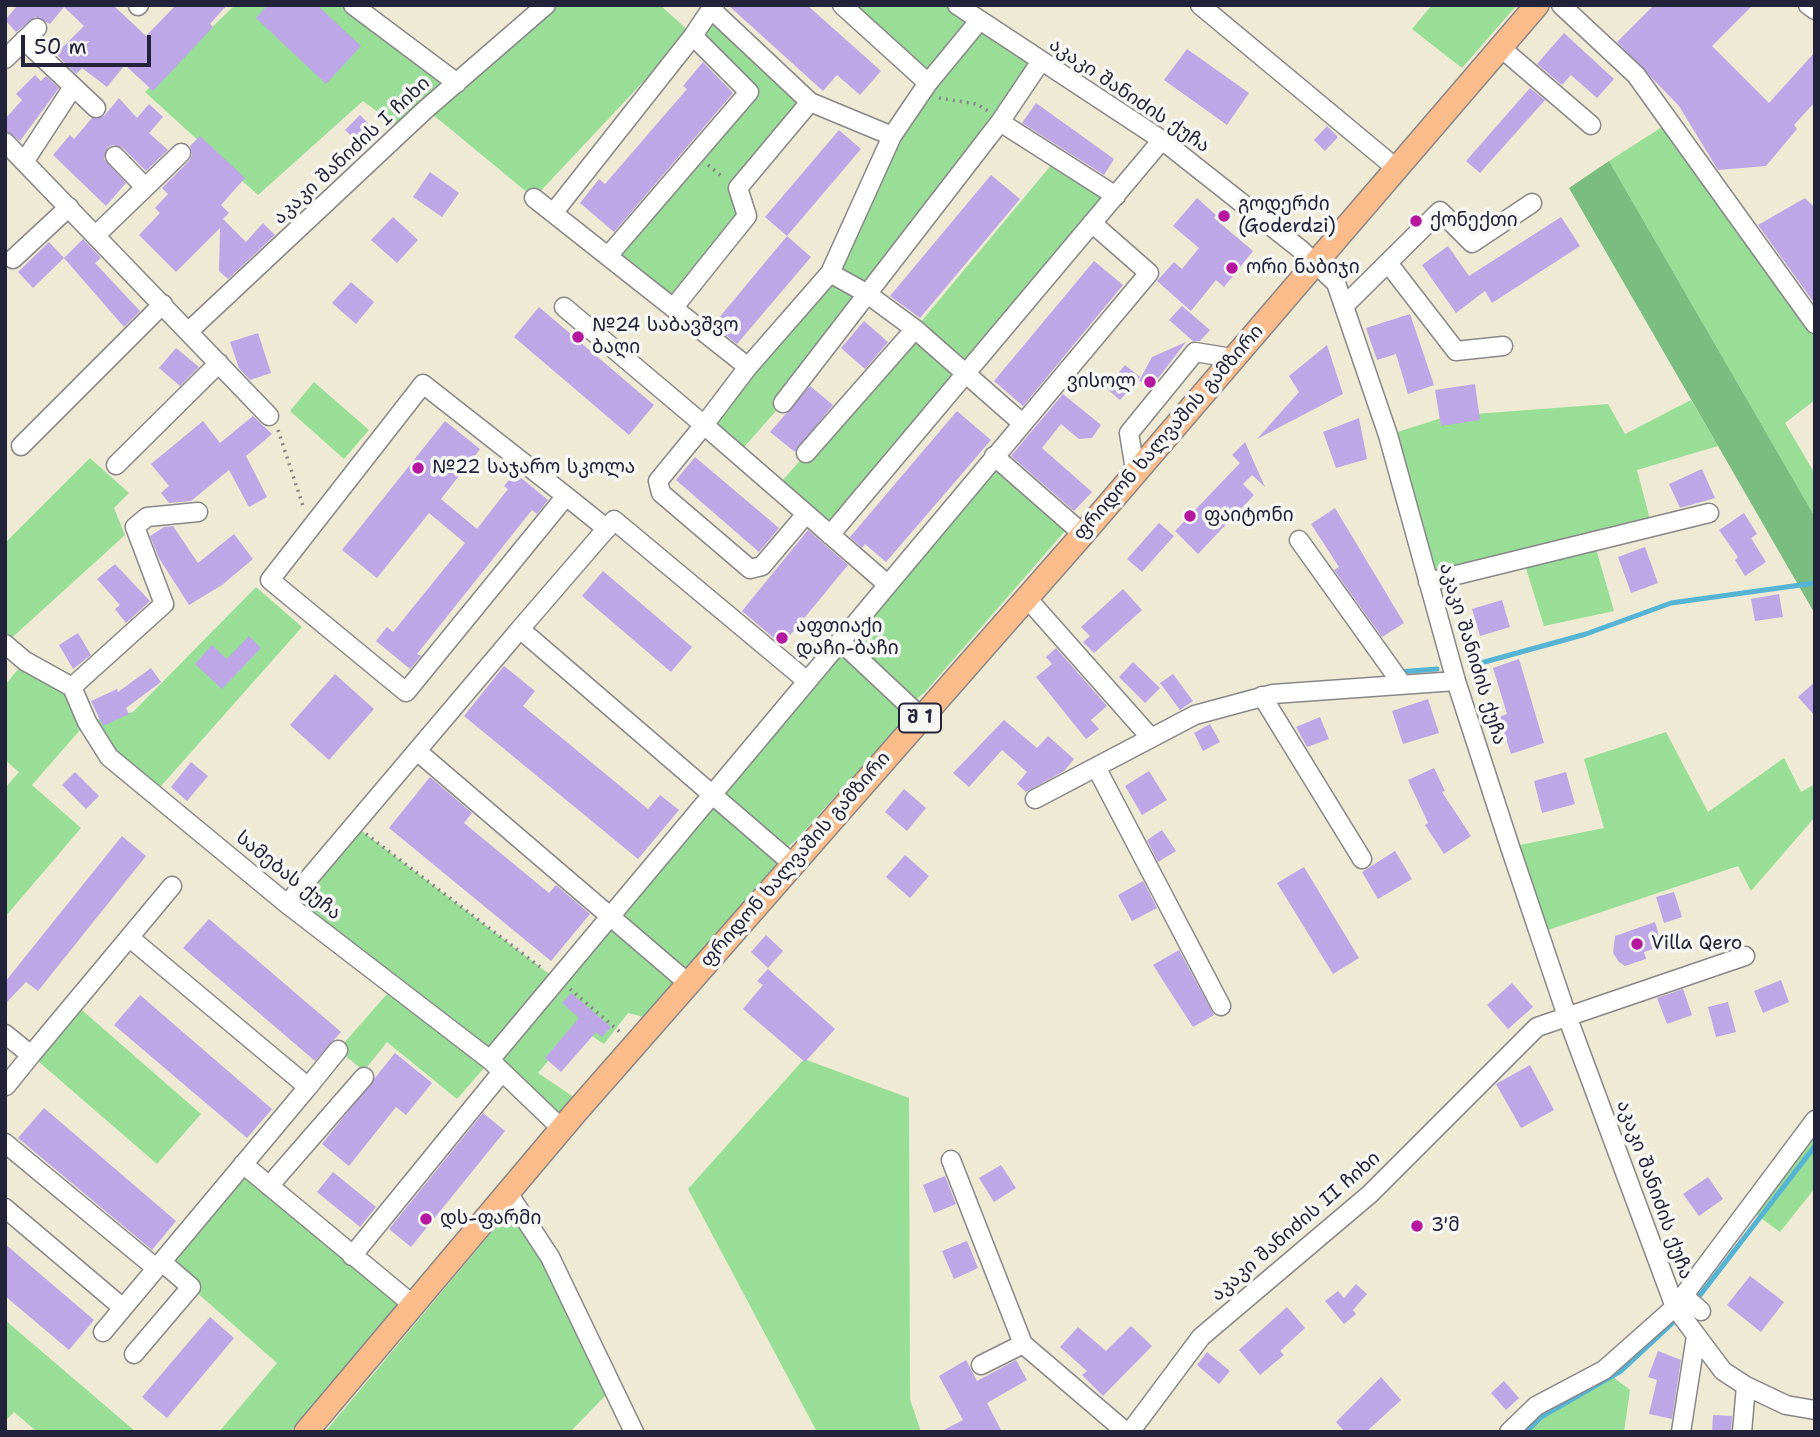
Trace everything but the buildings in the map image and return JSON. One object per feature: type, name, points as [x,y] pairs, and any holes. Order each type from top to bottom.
[{"type":"main road","name":"ფრიდონ ხალვაშის გამზირი","points":[[306,1432],[635,1044],[1083,534],[1232,358],[1317,264],[1536,5]]},
{"type":"street","points":[[353,5],[457,83]]},
{"type":"street","name":"აკაკი შანიძის I ჩიხი","points":[[189,331],[457,83],[546,5]]},
{"type":"street","points":[[842,5],[924,89]]},
{"type":"street","name":"აკაკი შანიძის ქუჩა","points":[[957,5],[1162,140],[1317,264],[1336,283],[1388,435],[1456,681],[1567,1016],[1680,1302],[1696,1336],[1723,1371],[1746,1386],[1786,1405],[1815,1410]]},
{"type":"street","points":[[1200,5],[1397,169]]},
{"type":"street","points":[[1561,5],[1636,75],[1815,324]]},
{"type":"street","points":[[1808,5],[1815,10]]},
{"type":"street","points":[[554,212],[713,7],[810,102],[892,136]]},
{"type":"street","points":[[806,514],[762,566],[750,569],[661,493],[658,481],[748,367],[830,273],[892,136],[924,89],[979,20]]},
{"type":"street","points":[[5,59],[31,34],[73,87],[96,108]]},
{"type":"street","points":[[608,256],[749,92],[693,36]]},
{"type":"street","points":[[1500,47],[1591,125]]},
{"type":"street","points":[[783,403],[1000,121],[1041,61]]},
{"type":"street","points":[[24,162],[73,87]]},
{"type":"street","points":[[674,307],[747,216],[738,188],[810,102]]},
{"type":"street","points":[[1000,121],[1116,196]]},
{"type":"street","points":[[830,535],[1162,140]]},
{"type":"street","points":[[5,142],[269,416]]},
{"type":"street","points":[[96,235],[181,153]]},
{"type":"street","points":[[114,156],[145,187]]},
{"type":"street","points":[[534,198],[748,367]]},
{"type":"street","points":[[1345,305],[1440,211],[1472,243],[1532,203]]},
{"type":"street","points":[[13,260],[69,207]]},
{"type":"street","points":[[352,1256],[496,1066],[557,980],[1149,273],[1092,223]]},
{"type":"street","points":[[1388,263],[1456,351],[1503,346]]},
{"type":"street","points":[[830,273],[866,293],[915,329],[1022,423]]},
{"type":"street","points":[[21,446],[163,304]]},
{"type":"street","points":[[564,307],[887,584]]},
{"type":"street","points":[[806,453],[915,329]]},
{"type":"street","points":[[1135,471],[1129,433],[1195,352],[1232,358]]},
{"type":"street","points":[[116,465],[219,363]]},
{"type":"street","points":[[566,496],[406,692],[270,580],[423,384],[607,528]]},
{"type":"street","points":[[994,456],[1083,534]]},
{"type":"street","points":[[5,644],[25,662],[72,687],[164,604],[135,527],[147,517],[198,512]]},
{"type":"street","points":[[1428,582],[1709,513]]},
{"type":"street","points":[[287,904],[614,520],[807,681]]},
{"type":"street","points":[[1299,540],[1402,684]]},
{"type":"street","points":[[1026,597],[1151,738]]},
{"type":"street","points":[[520,629],[793,865]]},
{"type":"street","points":[[840,641],[921,717]]},
{"type":"street","points":[[1035,799],[1195,715],[1262,696],[1323,688],[1456,681]]},
{"type":"street","name":"სამებას ქუჩა","points":[[72,687],[87,722],[109,757],[287,904],[496,1066],[562,1129]]},
{"type":"street","points":[[1262,696],[1362,859]]},
{"type":"street","points":[[416,751],[688,983]]},
{"type":"street","points":[[1096,767],[1221,1006]]},
{"type":"street","points":[[6,1086],[172,886]]},
{"type":"street","points":[[130,938],[307,1087]]},
{"type":"street","name":"აკაკი შანიძის II ჩიხი","points":[[1128,1432],[1200,1337],[1370,1194],[1537,1027],[1745,956]]},
{"type":"street","points":[[5,1034],[31,1055]]},
{"type":"street","points":[[103,1332],[338,1050]]},
{"type":"street","points":[[269,1186],[364,1077]]},
{"type":"street","points":[[1508,1432],[1536,1406],[1604,1370],[1680,1302],[1815,1120]]},
{"type":"street","points":[[5,1143],[159,1265],[191,1287],[134,1354]]},
{"type":"street","points":[[951,1160],[1023,1344],[1128,1432]]},
{"type":"street","points":[[243,1164],[412,1304]]},
{"type":"street","points":[[508,1193],[550,1257],[634,1432]]},
{"type":"street","points":[[5,1208],[123,1308]]},
{"type":"street","points":[[1680,1302],[1701,1311]]},
{"type":"street","points":[[1681,1432],[1696,1336]]},
{"type":"street","points":[[981,1365],[1023,1344]]},
{"type":"street","points":[[1742,1432],[1746,1386]]},
{"type":"path","points":[[924,89],[977,104],[1000,121]]},
{"type":"path","points":[[695,155],[738,188]]},
{"type":"path","points":[[269,416],[280,432],[310,529]]},
{"type":"path","points":[[354,825],[557,980],[635,1044]]},
{"type":"green space","points":[[235,5],[353,5],[457,82],[546,5],[660,5],[690,32],[534,198],[426,109],[403,131],[363,101],[258,195],[145,92]]},
{"type":"green space","points":[[842,5],[957,5],[1035,57],[993,114],[1000,122],[783,403],[738,454],[704,425],[830,273],[928,83]]},
{"type":"green space","points":[[1432,5],[1517,5],[1462,68],[1412,29]]},
{"type":"green space","points":[[711,9],[810,102],[738,188],[747,216],[674,307],[608,256],[749,92],[693,36]]},
{"type":"green space","points":[[1662,127],[1815,336],[1815,400],[1785,423],[1815,474],[1815,517],[1609,161]]},
{"type":"green space","points":[[1057,158],[1116,196],[830,535],[776,488],[915,329]]},
{"type":"green space","points":[[1609,161],[1815,517],[1815,614],[1569,188]]},
{"type":"green space","points":[[314,382],[369,430],[344,459],[290,411]]},
{"type":"green space","points":[[1691,400],[1718,446],[1637,470],[1652,527],[1594,542],[1614,611],[1544,626],[1523,559],[1428,582],[1388,435],[1448,416],[1608,404],[1625,434]]},
{"type":"green space","points":[[994,456],[1071,524],[925,692],[909,706],[901,723],[795,841],[780,853],[775,866],[686,969],[675,974],[674,983],[644,1017],[628,1013],[604,1044],[577,1026],[538,1073],[575,1098],[556,1121],[490,1061],[457,1099],[387,1042],[364,1071],[338,1050],[394,986],[287,904],[354,825],[557,980]]},
{"type":"green space","points":[[90,458],[129,493],[114,508],[125,535],[5,644],[5,543]]},
{"type":"green space","points":[[256,587],[302,627],[154,794],[87,722],[133,712]]},
{"type":"green space","points":[[25,661],[72,687],[87,722],[32,785],[81,828],[5,917],[5,788],[19,772],[5,760],[5,685]]},
{"type":"green space","points":[[1666,732],[1708,812],[1784,758],[1801,792],[1815,784],[1815,817],[1751,891],[1738,866],[1539,933],[1510,847],[1604,828],[1584,759]]},
{"type":"green space","points":[[75,1004],[201,1114],[157,1164],[31,1055]]},
{"type":"green space","points":[[804,1059],[909,1098],[910,1399],[921,1432],[817,1432],[688,1189]]},
{"type":"green space","points":[[1815,1120],[1815,1188],[1780,1232],[1750,1210]]},
{"type":"green space","points":[[243,1164],[402,1298],[399,1307],[290,1432],[219,1432],[277,1363],[162,1262]]},
{"type":"green space","points":[[501,1221],[527,1223],[613,1388],[570,1432],[325,1432]]},
{"type":"green space","points":[[5,1320],[136,1432],[37,1432],[14,1412],[5,1421]]},
{"type":"green space","points":[[1604,1370],[1630,1390],[1624,1432],[1509,1432]]},
{"type":"waterway","points":[[1470,666],[1586,634],[1671,603],[1815,583]]},
{"type":"waterway","points":[[1399,672],[1437,669]]},
{"type":"waterway","points":[[1694,1303],[1815,1146]]},
{"type":"waterway","points":[[1526,1432],[1541,1417],[1621,1371],[1679,1317]]},
{"type":"place","name":"გოდერძი (Goderdzi)","points":[[1224,216]]},
{"type":"place","name":"ქონექთი","points":[[1416,221]]},
{"type":"place","name":"ორი ნაბიჯი","points":[[1232,268]]},
{"type":"place","name":"№24 საბავშვო ბაღი","points":[[578,337]]},
{"type":"place","name":"ვისოლ","points":[[1150,382]]},
{"type":"place","name":"№22 საჯარო სკოლა","points":[[418,468]]},
{"type":"place","name":"ფაიტონი","points":[[1190,516]]},
{"type":"place","name":"აფთიაქი დაჩი-ბაჩი","points":[[782,638]]},
{"type":"place","name":"Villa Qero","points":[[1637,944]]},
{"type":"place","name":"დს-ფარმი","points":[[426,1219]]},
{"type":"place","name":"3'მ","points":[[1417,1226]]}]
